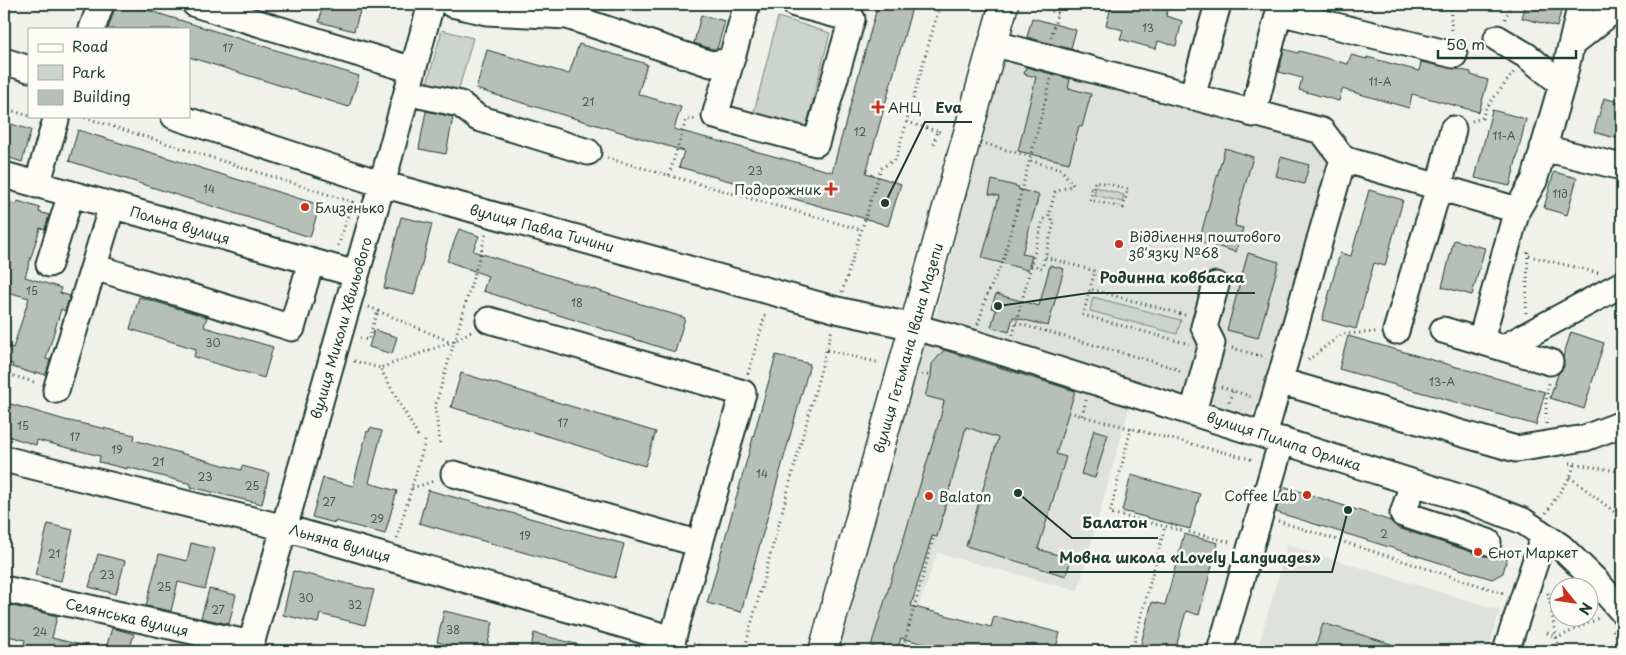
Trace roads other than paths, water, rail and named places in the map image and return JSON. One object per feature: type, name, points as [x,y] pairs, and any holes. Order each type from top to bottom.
[{"type":"main road","name":"вулиця Гетьмана Івана Мазепи","points":[[823,651],[1004,4]]},
{"type":"street","points":[[92,28],[101,4]]},
{"type":"street","name":"вулиця Миколи Хвильового","points":[[250,648],[334,355],[431,4]]},
{"type":"street","points":[[452,4],[487,12],[567,16],[711,64],[731,61]]},
{"type":"street","points":[[748,4],[716,116],[816,143],[852,19],[796,4]]},
{"type":"street","points":[[1192,97],[1218,4]]},
{"type":"street","points":[[1492,344],[1517,210],[1534,181],[1562,84],[1582,4]]},
{"type":"street","points":[[1572,44],[1621,4]]},
{"type":"street","points":[[212,6],[410,81],[460,104],[478,118],[588,152]]},
{"type":"street","points":[[1253,114],[1280,8],[1454,55]]},
{"type":"street","points":[[1497,38],[1527,56],[1562,84]]},
{"type":"street","points":[[992,44],[1322,131],[1343,159],[1517,210]]},
{"type":"street","points":[[4,61],[28,69]]},
{"type":"street","points":[[37,185],[56,118]]},
{"type":"street","name":"вулиця Павла Тичини","points":[[180,118],[382,184],[836,310],[914,327]]},
{"type":"street","points":[[1396,331],[1439,187],[1453,129]]},
{"type":"street","points":[[1544,148],[1622,167]]},
{"type":"street","points":[[1220,651],[1260,515],[1273,438],[1279,381],[1343,159]]},
{"type":"street","name":"Польна вулиця","points":[[4,176],[356,274]]},
{"type":"street","points":[[50,264],[71,194]]},
{"type":"street","points":[[56,390],[112,206]]},
{"type":"street","points":[[94,267],[292,328],[311,262]]},
{"type":"street","points":[[1193,412],[1212,343],[1204,327],[1216,285]]},
{"type":"street","points":[[1492,344],[1615,288]]},
{"type":"street","points":[[490,320],[743,394],[671,645]]},
{"type":"street","name":"вулиця Пилипа Орлика","points":[[914,327],[982,346],[1413,482],[1523,521],[1545,524],[1560,546],[1595,580],[1612,614]]},
{"type":"street","points":[[1443,330],[1550,362]]},
{"type":"street","points":[[1279,381],[1516,449],[1586,438],[1622,424]]},
{"type":"street","name":"Льняна вулиця","points":[[4,459],[285,528],[391,558],[671,645]]},
{"type":"street","points":[[454,474],[700,544]]},
{"type":"street","points":[[1413,482],[1403,514],[1488,542]]},
{"type":"street","points":[[1506,651],[1545,524]]},
{"type":"street","name":"Селянська вулиця","points":[[4,589],[250,648]]},
{"type":"place","name":"АНЦ","points":[[878,107]]},
{"type":"place","name":"Подорожник","points":[[831,189]]},
{"type":"place","name":"Eva","points":[[885,203]]},
{"type":"place","name":"Близенько","points":[[305,207]]},
{"type":"place","name":"Відділення поштового зв'язку №68","points":[[1119,244]]},
{"type":"place","name":"Родинна ковбаска","points":[[998,306]]},
{"type":"place","name":"Балатон","points":[[1018,493]]},
{"type":"place","name":"Coffee Lab","points":[[1307,495]]},
{"type":"place","name":"Balaton","points":[[929,496]]},
{"type":"place","name":"Мовна школа «Lovely Languages»","points":[[1348,510]]},
{"type":"place","name":"Єнот Маркет","points":[[1478,552]]}]
